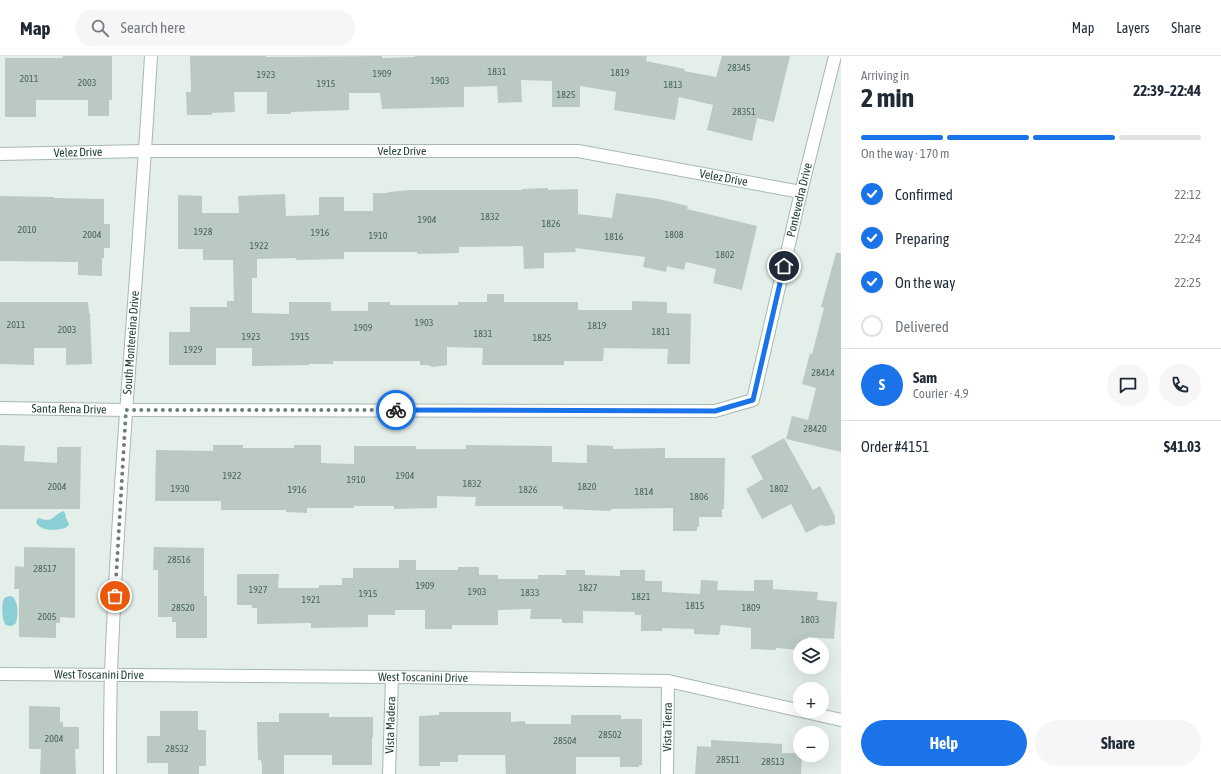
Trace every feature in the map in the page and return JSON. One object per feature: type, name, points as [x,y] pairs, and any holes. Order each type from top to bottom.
[{"type":"street","name":"South Montereina Drive","points":[[110,774],[111,674],[126,410],[151,56]]},
{"type":"street","name":"Pontevedra Drive","points":[[715,411],[753,400],[801,192],[835,56]]},
{"type":"street","name":"Velez Drive","points":[[0,154],[145,151],[578,151],[801,192]]},
{"type":"street","name":"Santa Rena Drive","points":[[0,408],[126,410],[715,411]]},
{"type":"street","name":"West Toscanini Drive","points":[[0,674],[668,681],[841,720]]},
{"type":"street","name":"Vista Madera","points":[[389,774],[392,677]]},
{"type":"street","name":"Vista Tierra","points":[[667,774],[668,681]]},
{"type":"water","points":[[63,511],[69,524],[67,527],[50,530],[41,528],[36,522],[38,518],[50,520]]},
{"type":"water","points":[[10,596],[15,600],[18,610],[16,623],[12,626],[8,626],[4,620],[2,605],[4,599]]},
{"type":"building","points":[[63,56],[112,56],[112,100],[109,100],[109,116],[88,116],[88,100],[36,100],[36,117],[5,117],[5,58],[62,58]]},
{"type":"building","points":[[190,56],[382,56],[382,58],[415,56],[647,56],[646,61],[685,69],[684,71],[716,77],[722,56],[790,56],[774,122],[757,118],[752,141],[707,130],[713,105],[679,97],[675,120],[614,110],[616,92],[580,86],[580,107],[552,107],[552,81],[521,80],[522,102],[498,103],[497,86],[464,87],[464,107],[382,109],[380,93],[349,93],[349,110],[291,112],[291,114],[267,114],[267,92],[234,92],[235,112],[212,113],[212,115],[187,115],[186,92],[191,92]]},
{"type":"building","points":[[548,188],[548,190],[578,189],[578,214],[612,218],[616,193],[659,199],[688,206],[687,209],[757,226],[742,290],[713,283],[716,269],[686,262],[684,270],[667,266],[666,272],[643,267],[645,257],[575,248],[576,252],[544,253],[544,268],[524,269],[523,246],[459,247],[459,253],[417,254],[417,252],[344,252],[344,259],[257,259],[257,278],[252,278],[252,313],[289,314],[289,302],[331,302],[331,311],[368,311],[368,302],[390,302],[390,305],[458,305],[458,302],[487,302],[487,294],[504,294],[504,302],[578,302],[578,310],[632,310],[632,301],[667,302],[667,313],[691,314],[690,364],[667,364],[668,349],[604,348],[603,361],[564,361],[564,365],[482,365],[483,348],[447,347],[447,365],[433,367],[420,365],[420,361],[333,361],[333,364],[252,366],[252,348],[216,348],[216,365],[169,365],[169,332],[190,332],[190,307],[227,307],[227,301],[234,301],[233,260],[203,260],[203,249],[178,249],[178,195],[202,196],[202,213],[239,213],[238,196],[285,194],[286,216],[319,215],[319,197],[344,197],[344,211],[373,211],[373,193],[411,190],[522,190]]},
{"type":"building","points":[[0,196],[104,199],[104,224],[110,224],[110,248],[104,248],[104,258],[102,258],[102,276],[78,275],[78,262],[0,261]]},
{"type":"building","points":[[836,253],[841,253],[841,452],[786,439],[792,416],[808,420],[816,388],[802,384],[810,353],[812,354],[824,308],[821,307]]},
{"type":"building","points":[[0,302],[88,302],[90,313],[92,364],[66,365],[66,348],[34,348],[34,365],[0,364]]},
{"type":"building","points":[[784,438],[813,490],[820,486],[835,516],[835,524],[826,526],[821,525],[806,533],[791,504],[762,519],[746,489],[763,479],[751,456]]},
{"type":"building","points":[[0,445],[25,446],[24,461],[57,463],[57,447],[81,447],[80,509],[0,509]]},
{"type":"building","points":[[213,445],[243,445],[243,448],[294,448],[294,445],[321,445],[321,463],[354,464],[354,446],[416,446],[416,449],[466,449],[466,445],[552,446],[552,462],[587,463],[587,445],[613,446],[613,449],[665,448],[665,458],[725,458],[724,509],[722,509],[722,517],[699,517],[699,527],[697,527],[697,531],[673,531],[673,508],[611,509],[611,511],[563,509],[563,506],[475,506],[476,497],[437,496],[437,508],[394,509],[394,506],[354,506],[354,508],[307,508],[307,513],[286,512],[286,510],[221,510],[221,501],[155,501],[156,450],[213,451]]},
{"type":"building","points":[[24,547],[75,548],[75,618],[60,617],[60,623],[56,623],[56,638],[19,637],[19,589],[14,589],[15,566],[24,567]]},
{"type":"building","points":[[154,547],[204,548],[204,596],[207,596],[207,638],[176,638],[176,622],[172,622],[172,617],[158,617],[158,570],[153,570]]},
{"type":"building","points":[[399,560],[416,560],[416,570],[458,570],[458,567],[479,567],[479,575],[498,575],[498,579],[538,579],[538,575],[566,575],[566,570],[585,570],[585,575],[620,576],[620,570],[645,570],[645,581],[662,581],[662,592],[700,594],[701,580],[718,581],[717,590],[754,591],[754,580],[773,580],[773,589],[818,592],[817,600],[837,602],[834,639],[808,637],[793,638],[793,649],[776,648],[776,650],[751,649],[751,628],[721,625],[719,635],[694,634],[694,629],[662,628],[662,631],[641,631],[641,615],[635,615],[635,612],[583,611],[583,623],[562,623],[562,619],[530,619],[531,609],[498,610],[498,625],[452,625],[452,629],[425,629],[425,610],[395,610],[395,615],[368,615],[368,627],[311,628],[311,623],[257,624],[257,608],[252,608],[252,605],[237,605],[237,574],[279,574],[278,588],[319,588],[319,585],[342,585],[342,578],[353,578],[353,568],[399,568]]},
{"type":"building","points":[[29,706],[60,707],[60,722],[63,722],[63,727],[79,727],[79,749],[75,749],[76,774],[40,774],[41,749],[29,749]]},
{"type":"building","points":[[160,711],[198,711],[198,730],[206,730],[206,766],[199,766],[199,774],[168,774],[168,763],[147,763],[147,736],[160,736]]},
{"type":"building","points":[[439,712],[511,712],[511,722],[525,721],[525,724],[571,724],[571,715],[621,715],[621,719],[642,719],[642,765],[639,765],[639,767],[620,767],[620,757],[576,757],[576,774],[506,774],[505,755],[458,755],[458,762],[440,762],[440,766],[419,766],[419,716],[439,715]]},
{"type":"building","points":[[279,713],[329,713],[329,717],[373,717],[372,765],[332,765],[332,755],[284,755],[284,774],[262,774],[262,763],[261,760],[258,760],[257,722],[279,722]]},
{"type":"building","points":[[711,740],[782,744],[782,753],[793,753],[793,762],[802,762],[801,774],[695,774],[697,746],[711,747]]},
{"type":"way so far","points":[[115,596],[126,410],[396,410]]},
{"type":"route","points":[[396,410],[715,411],[753,400],[784,266]]}]
